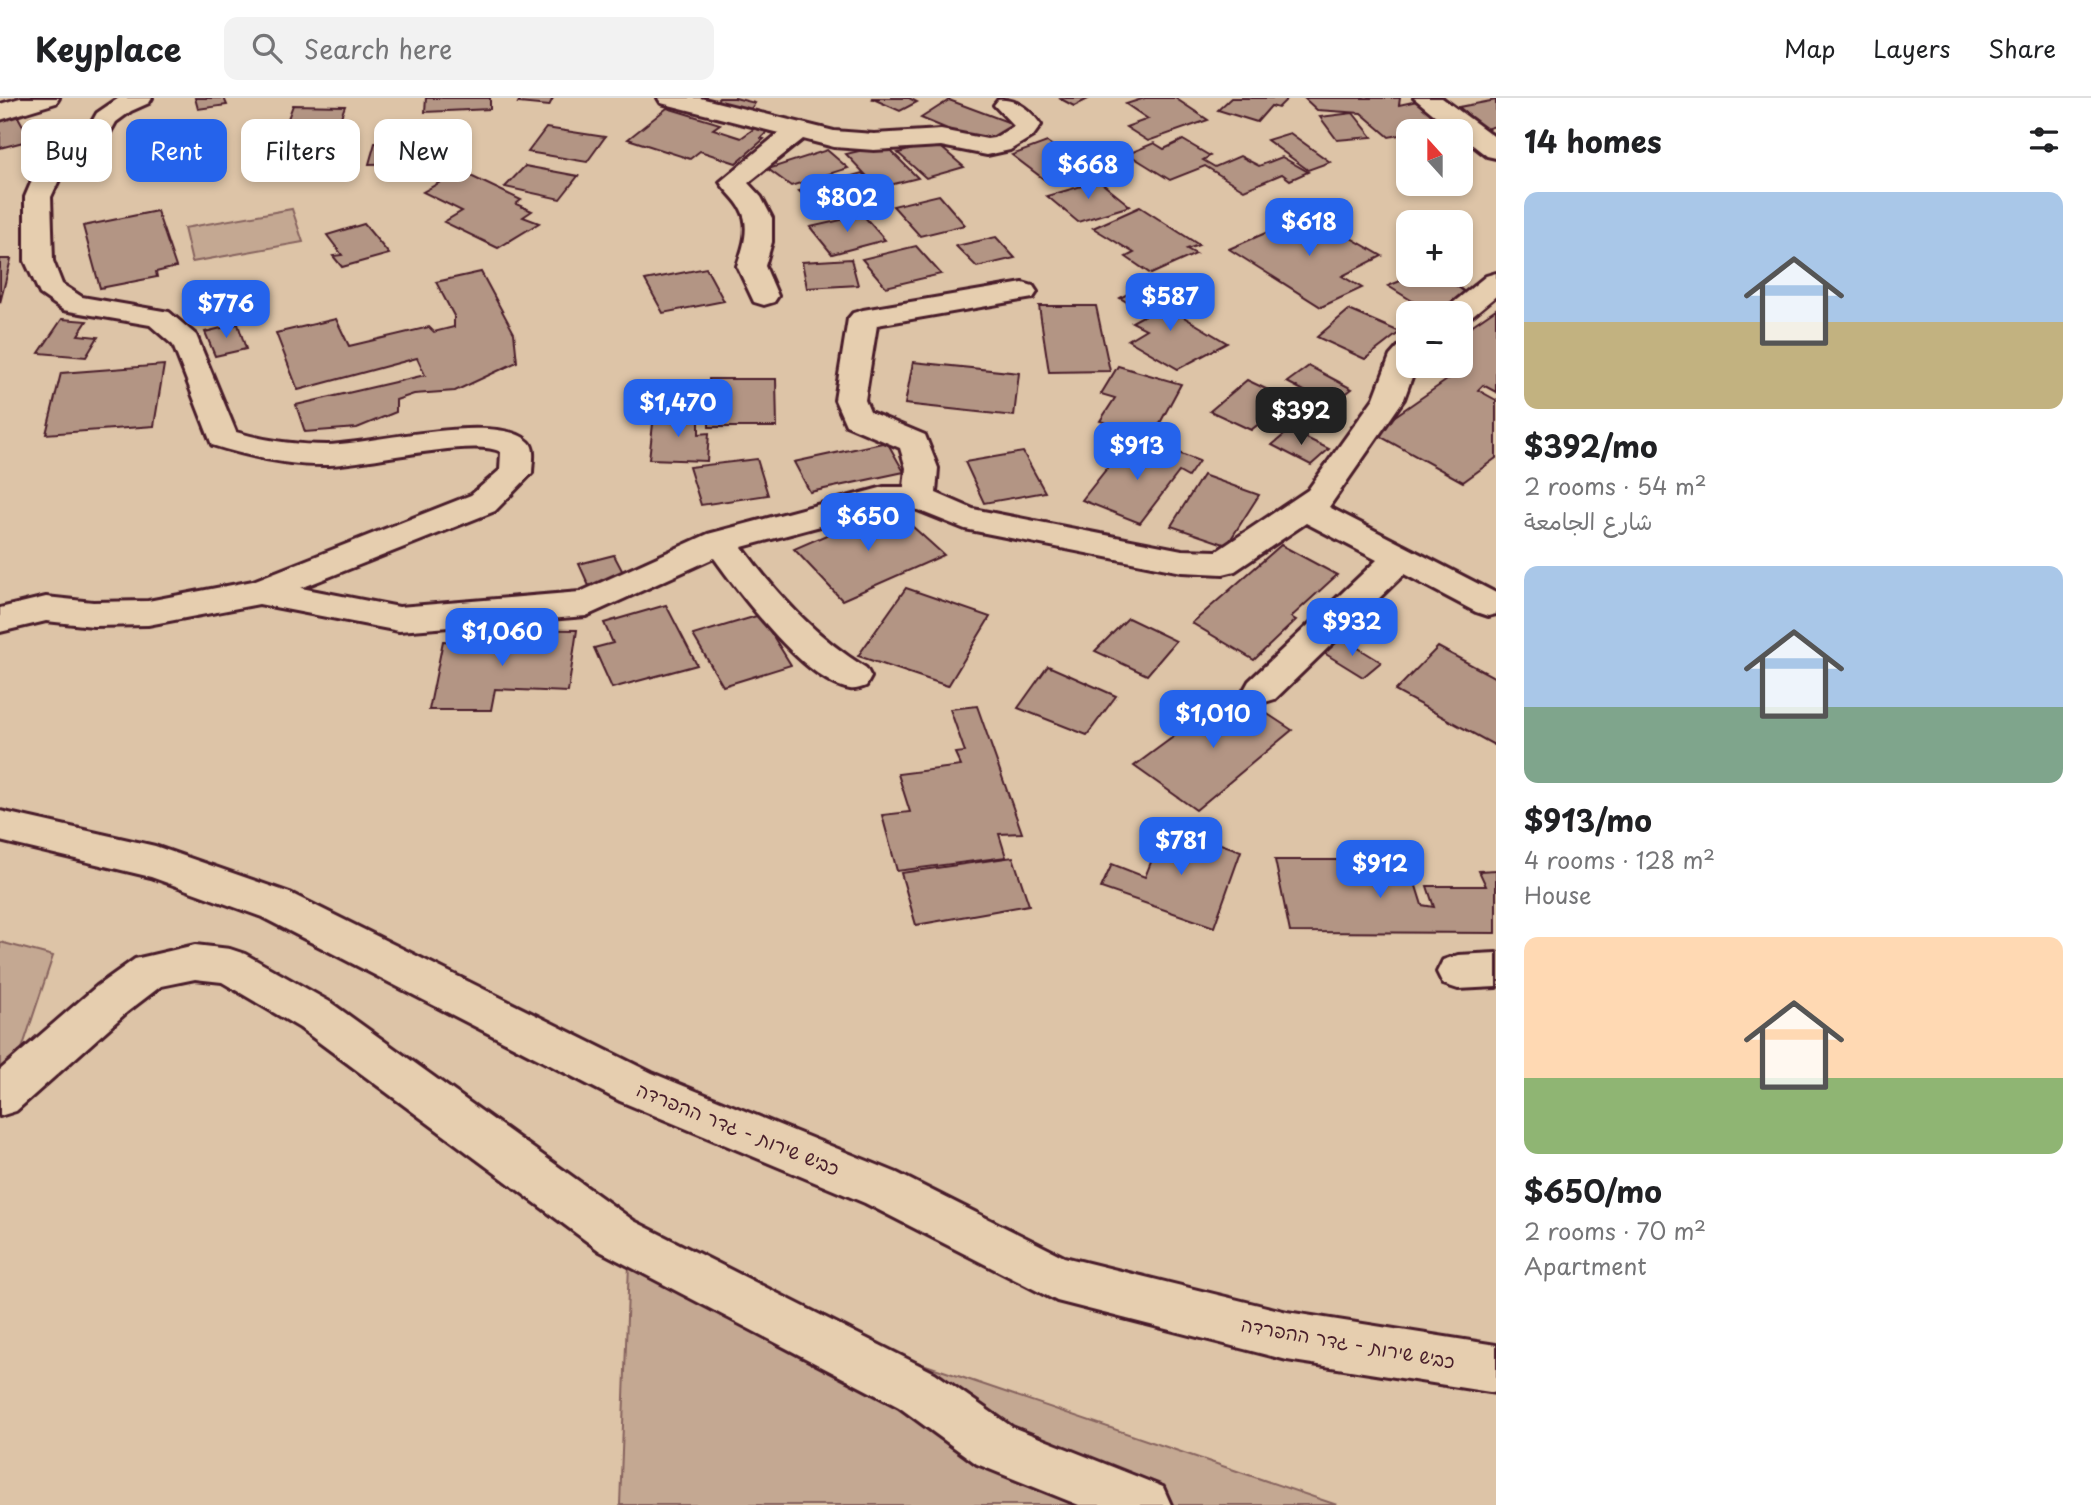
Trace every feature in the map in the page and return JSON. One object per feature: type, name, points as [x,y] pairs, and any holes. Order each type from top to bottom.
[{"type":"street","points":[[0,111],[47,98]]},
{"type":"street","points":[[0,620],[46,610],[93,614],[148,613],[260,592],[482,503],[516,473],[517,448],[500,439],[344,454],[284,454],[252,448],[223,438],[187,341],[159,318],[73,304],[50,288],[39,261],[38,197],[47,176],[94,140],[101,124],[122,106],[140,98]]},
{"type":"street","points":[[670,98],[834,139],[874,142],[941,138],[987,147],[1001,145],[1024,131],[1028,125],[1007,105]]},
{"type":"street","points":[[1426,98],[1496,150]]},
{"type":"street","points":[[764,296],[751,266],[759,242],[759,217],[733,182],[798,130]]},
{"type":"street","points":[[1473,301],[1496,282]]},
{"type":"street","points":[[919,498],[922,468],[914,442],[857,418],[850,400],[863,319],[1023,292]]},
{"type":"street","points":[[260,592],[400,619],[586,604],[720,542],[884,498],[919,498],[965,518],[1182,561],[1223,563],[1320,498],[1389,399],[1397,378]]},
{"type":"street","points":[[1305,508],[1488,604]]},
{"type":"street","points":[[720,542],[761,598],[825,661],[853,677]]},
{"type":"street","points":[[1262,690],[1400,558]]},
{"type":"street","name":"כביש שירות - גדר ההפרדה","points":[[0,826],[155,862],[276,905],[636,1087],[881,1188],[1057,1278],[1287,1336],[1496,1369]]},
{"type":"street","points":[[0,1097],[112,999],[150,971],[195,962],[230,966],[315,1014],[617,1236],[917,1390],[995,1446],[1145,1505]]},
{"type":"shaded area","points":[[292,209],[303,242],[192,262],[184,228]]},
{"type":"shaded area","points":[[0,942],[53,956],[0,1115]]},
{"type":"shaded area","points":[[629,1264],[1337,1505],[620,1505]]},
{"type":"building","points":[[195,98],[224,98],[227,105],[198,109]]},
{"type":"building","points":[[426,98],[490,98],[490,109],[425,112]]},
{"type":"building","points":[[521,98],[553,98],[549,106],[518,103]]},
{"type":"building","points":[[719,98],[735,98],[755,103],[748,113],[712,105]]},
{"type":"building","points":[[871,98],[909,98],[917,102],[900,111]]},
{"type":"building","points":[[1059,98],[1090,98],[1074,106]]},
{"type":"building","points":[[1145,98],[1175,98],[1208,120],[1148,141],[1126,127],[1148,119],[1126,104]]},
{"type":"building","points":[[1231,98],[1288,98],[1278,108],[1271,106],[1257,122],[1218,110]]},
{"type":"building","points":[[1304,98],[1400,98],[1399,105],[1417,101],[1439,119],[1396,119],[1396,136],[1389,137],[1361,113],[1317,110]]},
{"type":"building","points":[[949,100],[1016,125],[986,145],[921,118]]},
{"type":"building","points":[[1496,100],[1496,126],[1485,129],[1459,107]]},
{"type":"building","points":[[293,105],[345,106],[340,119],[288,119]]},
{"type":"building","points":[[667,108],[720,124],[713,129],[741,138],[755,128],[767,132],[761,138],[764,139],[736,163],[700,151],[690,159],[628,139]]},
{"type":"building","points":[[1353,113],[1372,137],[1337,140],[1320,117]]},
{"type":"building","points":[[17,115],[21,122],[21,143],[0,148],[0,119]]},
{"type":"building","points":[[546,128],[605,137],[587,162],[528,152]]},
{"type":"building","points":[[1290,133],[1330,162],[1308,170],[1267,140]]},
{"type":"building","points":[[1183,140],[1210,156],[1203,160],[1215,167],[1240,156],[1259,166],[1282,157],[1308,172],[1290,180],[1282,174],[1244,190],[1205,166],[1170,180],[1128,154],[1154,143],[1164,149]]},
{"type":"building","points":[[1047,142],[1087,169],[1049,183],[1012,155]]},
{"type":"building","points":[[936,143],[964,167],[926,178],[898,153]]},
{"type":"building","points":[[885,145],[918,178],[878,188],[846,154]]},
{"type":"building","points":[[374,146],[374,164],[369,164]]},
{"type":"building","points":[[827,150],[848,168],[791,186],[768,169]]},
{"type":"building","points":[[525,166],[578,176],[560,199],[505,187]]},
{"type":"building","points":[[862,173],[884,194],[821,211],[799,191]]},
{"type":"building","points":[[472,177],[521,200],[516,204],[532,211],[523,217],[539,223],[498,248],[444,222],[462,211],[423,192],[441,182],[472,182]]},
{"type":"building","points":[[1099,181],[1130,206],[1078,222],[1047,196]]},
{"type":"building","points":[[939,195],[965,225],[920,236],[893,206]]},
{"type":"building","points":[[1140,207],[1199,245],[1187,249],[1196,254],[1151,274],[1126,257],[1134,253],[1093,228]]},
{"type":"building","points":[[157,211],[176,267],[156,272],[157,277],[100,288],[83,226]]},
{"type":"building","points":[[1309,214],[1382,256],[1342,276],[1362,288],[1321,307],[1229,249]]},
{"type":"building","points":[[863,215],[885,240],[832,254],[810,227]]},
{"type":"building","points":[[364,224],[389,254],[342,267],[333,256],[342,255],[327,235]]},
{"type":"building","points":[[996,237],[1015,258],[977,267],[956,246]]},
{"type":"building","points":[[916,246],[941,274],[886,287],[862,259]]},
{"type":"building","points":[[0,259],[11,259],[0,303]]},
{"type":"building","points":[[851,259],[858,285],[807,288],[802,262]]},
{"type":"building","points":[[706,268],[724,301],[663,313],[645,280]]},
{"type":"building","points":[[481,272],[514,333],[517,362],[455,391],[414,394],[396,400],[396,412],[357,428],[305,432],[296,405],[425,375],[417,358],[298,390],[276,333],[336,319],[349,346],[429,327],[434,332],[454,327],[454,316],[436,282]]},
{"type":"building","points":[[1396,283],[1396,287],[1458,287],[1466,293],[1452,301],[1412,301],[1388,286]]},
{"type":"building","points":[[1137,289],[1227,343],[1178,369],[1128,340],[1146,329],[1132,322],[1147,314],[1120,298]]},
{"type":"building","points":[[1039,306],[1096,306],[1110,371],[1049,372]]},
{"type":"building","points":[[1496,309],[1496,392],[1483,385],[1478,390],[1496,400],[1496,458],[1463,482],[1372,432],[1450,378],[1473,378],[1473,325]]},
{"type":"building","points":[[1349,310],[1396,330],[1396,335],[1365,359],[1317,337]]},
{"type":"building","points":[[62,319],[87,321],[78,335],[98,337],[86,357],[39,353]]},
{"type":"building","points":[[238,324],[246,349],[215,356],[205,332]]},
{"type":"building","points":[[913,362],[1019,373],[1014,416],[905,404]]},
{"type":"building","points":[[164,365],[154,426],[46,434],[61,373]]},
{"type":"building","points":[[1118,366],[1181,384],[1153,436],[1100,421],[1115,398],[1101,394]]},
{"type":"building","points":[[1309,366],[1352,389],[1331,405],[1287,382]]},
{"type":"building","points":[[709,379],[776,379],[777,427],[709,427]]},
{"type":"building","points":[[1247,380],[1304,407],[1276,431],[1260,423],[1251,430],[1210,411]]},
{"type":"building","points":[[654,415],[699,416],[699,434],[709,433],[707,461],[649,459]]},
{"type":"building","points":[[1290,430],[1329,449],[1311,465],[1272,445]]},
{"type":"building","points":[[887,442],[904,472],[810,492],[794,462]]},
{"type":"building","points":[[1123,448],[1156,462],[1166,448],[1199,461],[1188,477],[1179,472],[1140,523],[1082,500]]},
{"type":"building","points":[[1023,452],[1045,492],[984,503],[965,462]]},
{"type":"building","points":[[757,459],[768,495],[701,505],[689,467]]},
{"type":"building","points":[[1203,475],[1259,495],[1227,545],[1171,526]]},
{"type":"building","points":[[891,507],[944,555],[842,600],[794,549]]},
{"type":"building","points":[[1281,545],[1337,575],[1291,617],[1296,620],[1254,660],[1192,623]]},
{"type":"building","points":[[614,555],[625,576],[589,586],[579,564]]},
{"type":"building","points":[[906,588],[990,617],[948,686],[858,656]]},
{"type":"building","points":[[666,605],[697,665],[612,688],[594,648],[613,643],[604,623]]},
{"type":"building","points":[[760,615],[791,665],[723,686],[693,635]]},
{"type":"building","points":[[1128,618],[1176,641],[1147,675],[1095,651]]},
{"type":"building","points":[[504,629],[577,630],[568,692],[495,689],[491,710],[429,710],[443,641],[501,642]]},
{"type":"building","points":[[1342,638],[1381,662],[1363,677],[1324,653]]},
{"type":"building","points":[[1438,647],[1496,678],[1496,746],[1395,691]]},
{"type":"building","points":[[1048,666],[1116,696],[1087,735],[1018,708]]},
{"type":"building","points":[[1234,692],[1292,730],[1196,810],[1134,766]]},
{"type":"building","points":[[977,706],[1022,833],[999,834],[1006,857],[897,871],[882,815],[910,812],[898,774],[961,766],[955,753],[965,752],[950,709]]},
{"type":"building","points":[[1166,825],[1241,851],[1214,927],[1101,888],[1112,864],[1145,877]]},
{"type":"building","points":[[1013,857],[1029,905],[916,925],[901,873]]},
{"type":"building","points":[[1275,860],[1370,860],[1374,870],[1411,870],[1422,905],[1434,907],[1427,886],[1486,886],[1479,871],[1496,870],[1496,933],[1290,932]]}]
